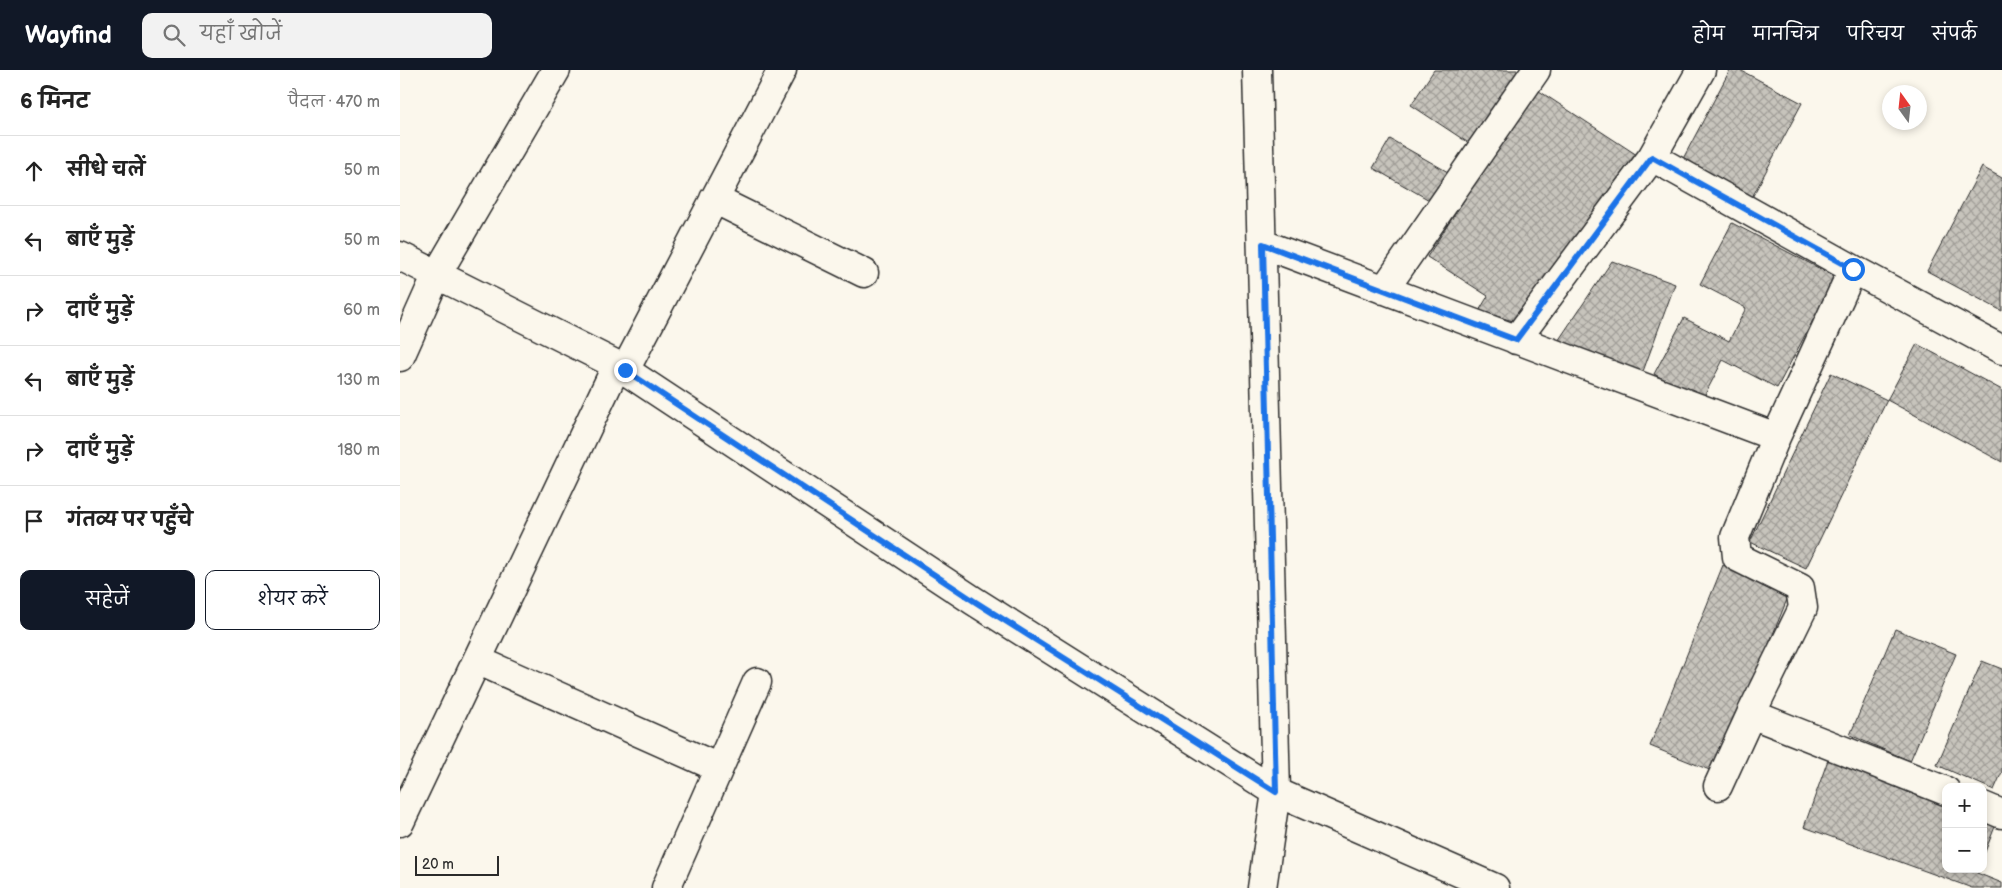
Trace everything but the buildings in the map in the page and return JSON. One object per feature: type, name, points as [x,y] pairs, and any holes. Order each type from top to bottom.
[{"type":"street","points":[[400,357],[438,274],[556,70]]},
{"type":"street","points":[[400,822],[477,660],[621,367],[714,199],[782,70]]},
{"type":"street","points":[[1257,70],[1276,792],[1262,888]]},
{"type":"street","points":[[1384,290],[1536,70]]},
{"type":"street","points":[[1516,340],[1652,157],[1701,70]]},
{"type":"street","points":[[1652,157],[2002,350]]},
{"type":"street","points":[[714,199],[864,274]]},
{"type":"street","points":[[1263,244],[1776,437]]},
{"type":"street","points":[[400,256],[621,367],[974,601],[1276,792],[1495,888]]},
{"type":"street","points":[[1718,786],[1803,608],[1800,588],[1737,556],[1735,537],[1776,437],[1853,269]]},
{"type":"street","points":[[477,660],[719,768]]},
{"type":"street","points":[[666,888],[757,682]]},
{"type":"street","points":[[1751,714],[1942,789]]},
{"type":"street","points":[[1987,808],[2002,814]]},
{"type":"route","points":[[625,370],[974,601],[1276,792],[1263,244],[1516,340],[1652,157],[1853,269]]}]
